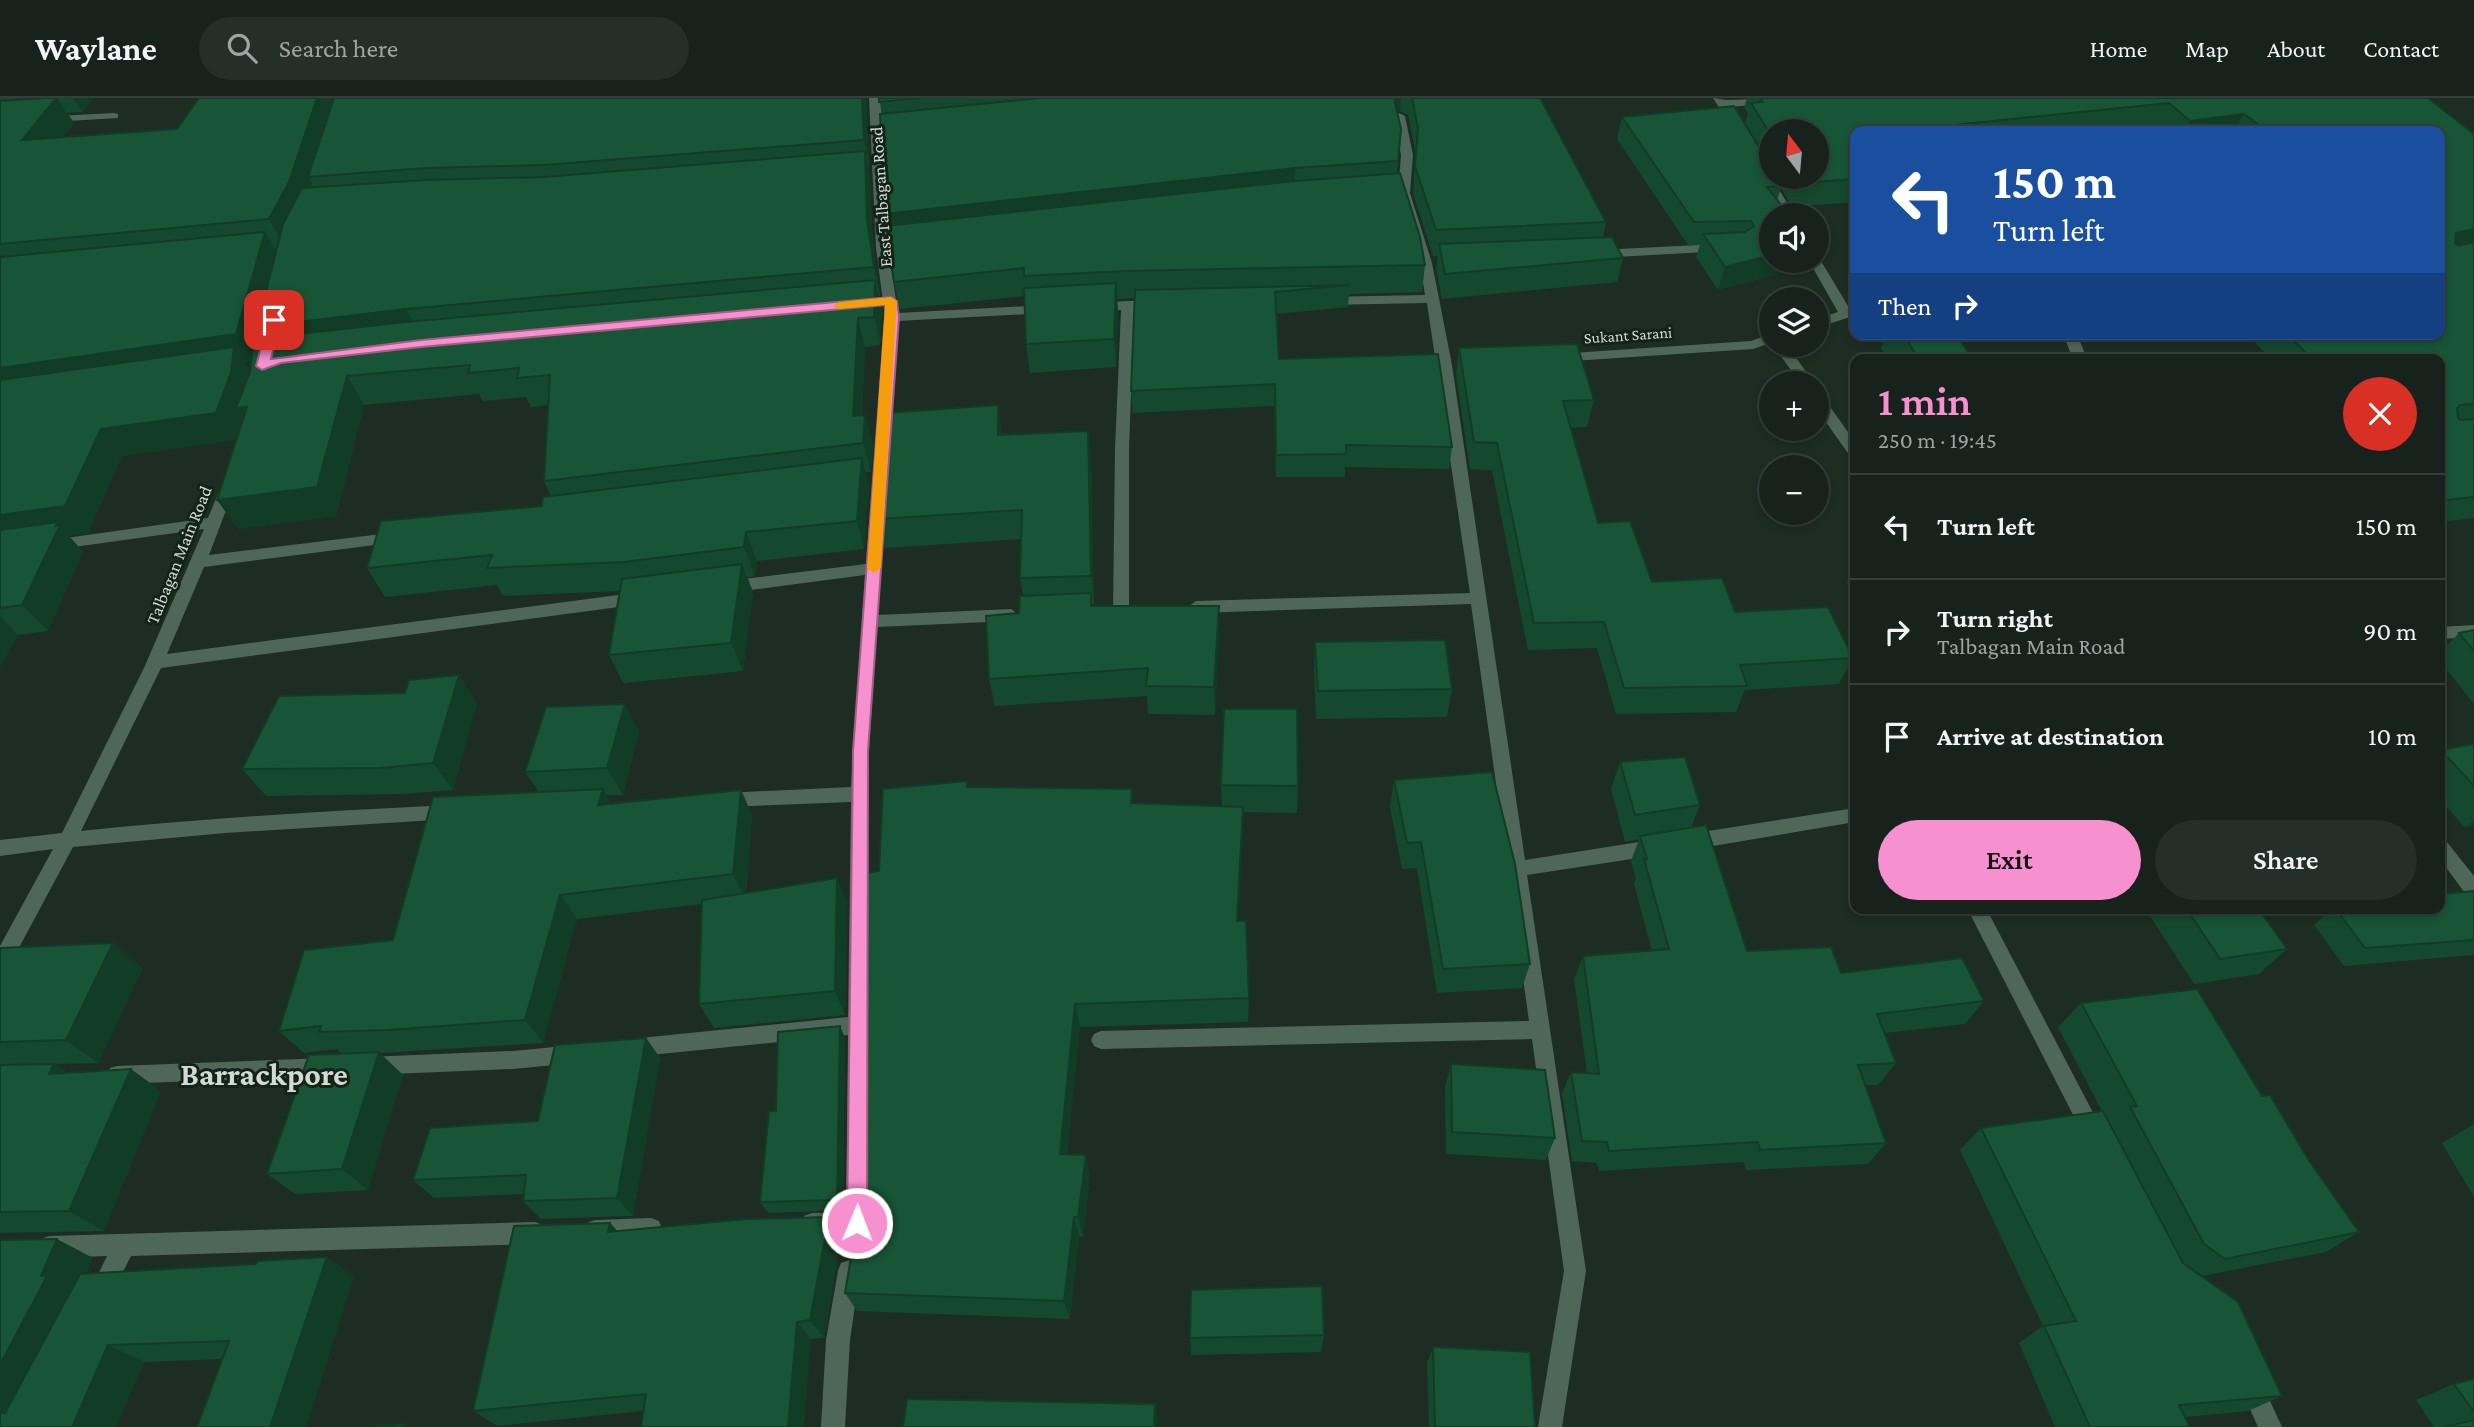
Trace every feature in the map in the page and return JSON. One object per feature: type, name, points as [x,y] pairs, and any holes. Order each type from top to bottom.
[{"type":"street","name":"East Talbagan Road","points":[[833,1427],[838,1340],[857,1223],[860,794],[874,568],[873,479],[889,247],[871,173],[883,134],[875,98]]},
{"type":"street","points":[[1742,138],[1721,101],[1796,98]]},
{"type":"street","points":[[0,121],[114,116]]},
{"type":"street","points":[[1399,116],[1407,155],[1397,193],[1433,262],[1433,299],[1452,365],[1479,598],[1575,1270],[1550,1427]]},
{"type":"street","points":[[1578,255],[1738,248]]},
{"type":"street","points":[[1823,273],[1850,315],[1829,321]]},
{"type":"street","points":[[1308,302],[1433,299]]},
{"type":"street","points":[[887,306],[1066,308],[1170,304]]},
{"type":"street","points":[[1121,610],[1122,449],[1128,305]]},
{"type":"street","name":"Sukant Sarani","points":[[1539,359],[1759,343]]},
{"type":"street","points":[[1829,416],[1850,446]]},
{"type":"street","name":"Talbagan Main Road","points":[[0,964],[68,839],[156,663],[200,562],[233,471]]},
{"type":"street","points":[[40,547],[215,522]]},
{"type":"street","points":[[200,562],[408,536]]},
{"type":"street","points":[[710,589],[874,568]]},
{"type":"street","points":[[156,663],[656,596]]},
{"type":"street","points":[[1176,608],[1479,598]]},
{"type":"street","points":[[870,621],[1028,614]]},
{"type":"street","points":[[2445,633],[2474,631]]},
{"type":"street","points":[[708,801],[860,794]]},
{"type":"street","points":[[0,848],[68,839],[308,818],[474,811]]},
{"type":"street","points":[[1517,869],[1850,817]]},
{"type":"street","points":[[2445,852],[2474,890]]},
{"type":"street","points":[[1979,914],[2102,1152]]},
{"type":"street","points":[[93,1075],[513,1060],[860,1025]]},
{"type":"street","points":[[1101,1040],[1541,1030]]},
{"type":"street","points":[[788,1225],[857,1223]]},
{"type":"street","points":[[28,1247],[677,1229]]},
{"type":"street","points":[[92,1306],[124,1246]]},
{"type":"street","points":[[2242,1363],[2270,1427]]},
{"type":"building","points":[[56,98],[22,140],[177,129],[199,98],[317,98],[289,182],[269,219],[0,244],[0,101]]},
{"type":"building","points":[[334,98],[862,98],[864,140],[544,165],[426,168],[308,177]]},
{"type":"building","points":[[879,98],[921,98],[879,102]]},
{"type":"building","points":[[1040,98],[1394,98],[1401,129],[1398,161],[1295,168],[885,214],[880,114]]},
{"type":"building","points":[[1412,98],[1540,98],[1606,222],[1436,230],[1415,166],[1418,128]]},
{"type":"building","points":[[1760,98],[2428,98],[2474,134],[2474,229],[2456,233],[2455,243],[2458,246],[2474,242],[2474,404],[2460,405],[2457,408],[2458,418],[2461,420],[2474,419],[2474,497],[2447,500],[2445,498],[2445,354],[2307,354],[2293,340],[2445,340],[2445,126],[2260,126],[2244,114],[2190,121],[2169,103],[1945,126],[1850,126],[1850,179],[1829,181],[1829,119],[1761,119],[1751,103],[1763,102]]},
{"type":"building","points":[[1734,106],[1759,147],[1759,189],[1769,189],[1780,203],[1759,203],[1759,258],[1725,267],[1703,234],[1745,232],[1754,226],[1751,221],[1694,222],[1622,117]]},
{"type":"building","points":[[865,151],[867,220],[874,267],[406,309],[257,327],[283,224],[302,188],[426,180],[544,177]]},
{"type":"building","points":[[1400,173],[1420,237],[1425,265],[1126,271],[1024,276],[1024,268],[894,282],[886,226],[1295,181]]},
{"type":"building","points":[[265,232],[236,334],[0,368],[0,257]]},
{"type":"building","points":[[1612,237],[1623,258],[1445,274],[1439,244]]},
{"type":"building","points":[[875,280],[874,317],[858,318],[853,416],[865,415],[863,443],[544,481],[550,375],[517,378],[519,368],[468,373],[470,365],[347,376],[317,487],[217,500],[247,407],[236,408],[250,372],[253,341],[406,322]]},
{"type":"building","points":[[1116,283],[1114,339],[1026,344],[1024,288]]},
{"type":"building","points":[[1350,285],[1275,292],[1279,359],[1438,354],[1452,447],[1346,445],[1346,454],[1276,455],[1275,384],[1131,391],[1135,290]]},
{"type":"building","points":[[1907,340],[1960,340],[1969,354],[1916,354]]},
{"type":"building","points":[[1577,344],[1594,400],[1563,401],[1598,523],[1630,521],[1652,582],[1722,578],[1735,612],[1828,607],[1850,652],[1850,658],[1740,665],[1747,686],[1624,688],[1604,622],[1534,623],[1497,443],[1474,442],[1459,348]]},
{"type":"building","points":[[234,347],[231,372],[216,413],[101,429],[65,506],[0,515],[0,380]]},
{"type":"building","points":[[998,405],[998,435],[1088,431],[1091,576],[1020,578],[1022,510],[878,519],[886,413]]},
{"type":"building","points":[[862,458],[857,521],[746,532],[744,547],[624,562],[487,568],[492,555],[367,568],[381,521],[542,506],[543,497]]},
{"type":"building","points":[[58,522],[56,526],[60,525],[22,605],[0,608],[0,530]]},
{"type":"building","points":[[742,564],[731,643],[609,655],[622,579]]},
{"type":"building","points":[[1091,593],[1091,606],[1219,606],[1214,687],[1146,686],[1148,668],[989,679],[986,616],[1019,613],[1020,596]]},
{"type":"building","points":[[2474,630],[2474,651],[2459,633]]},
{"type":"building","points":[[1445,640],[1452,689],[1318,691],[1315,642]]},
{"type":"building","points":[[459,675],[433,763],[381,768],[242,769],[279,696],[405,693],[409,680]]},
{"type":"building","points":[[625,704],[607,768],[525,772],[546,707]]},
{"type":"building","points":[[1224,709],[1297,709],[1298,786],[1221,785]]},
{"type":"building","points":[[2474,744],[2474,786],[2445,754],[2445,749]]},
{"type":"building","points":[[1685,757],[1700,805],[1635,815],[1620,762]]},
{"type":"building","points":[[1492,772],[1515,864],[1530,964],[1443,969],[1421,842],[1407,843],[1394,780]]},
{"type":"building","points":[[967,781],[967,787],[1132,789],[1131,803],[1243,807],[1237,921],[1246,921],[1249,998],[1075,1004],[1060,1154],[1086,1155],[1078,1217],[1074,1217],[1064,1301],[845,1293],[860,1203],[862,874],[879,871],[883,789]]},
{"type":"building","points":[[603,789],[598,805],[741,790],[733,874],[560,895],[525,1020],[388,1030],[319,1032],[321,1026],[279,1031],[304,950],[393,940],[433,797]]},
{"type":"building","points":[[1706,825],[1747,951],[1831,947],[1841,973],[1962,958],[1984,1001],[1877,1014],[1896,1063],[1858,1065],[1886,1143],[1760,1150],[1758,1142],[1609,1151],[1607,1142],[1582,1141],[1571,1072],[1599,1074],[1583,956],[1669,949],[1640,836]]},
{"type":"building","points":[[837,878],[835,991],[699,1004],[702,900]]},
{"type":"building","points":[[2474,891],[2474,940],[2365,948],[2340,914],[2445,914],[2445,894]]},
{"type":"building","points":[[2190,914],[2262,914],[2287,949],[2220,959]]},
{"type":"building","points":[[113,943],[66,1040],[0,1042],[0,948]]},
{"type":"building","points":[[2197,989],[2262,1096],[2270,1095],[2308,1159],[2359,1232],[2225,1259],[2204,1244],[2130,1107],[2137,1106],[2081,1003]]},
{"type":"building","points":[[840,1026],[837,1200],[760,1202],[769,1111],[776,1111],[778,1032]]},
{"type":"building","points":[[646,1038],[617,1198],[523,1201],[526,1175],[413,1180],[430,1128],[538,1121],[555,1045]]},
{"type":"building","points":[[379,1052],[342,1169],[267,1174],[309,1055]]},
{"type":"building","points":[[54,1064],[49,1074],[131,1069],[69,1211],[0,1212],[0,1065]]},
{"type":"building","points":[[1451,1064],[1545,1070],[1555,1138],[1452,1132]]},
{"type":"building","points":[[2103,1111],[2183,1263],[2238,1302],[2282,1396],[2179,1405],[2190,1427],[2090,1427],[2044,1326],[2076,1321],[1981,1128]]},
{"type":"building","points":[[829,1217],[810,1320],[797,1322],[788,1427],[641,1427],[646,1394],[473,1411],[514,1226],[610,1223],[608,1232],[747,1219]]},
{"type":"building","points":[[57,1239],[41,1276],[47,1276],[0,1365],[0,1240]]},
{"type":"building","points":[[327,1257],[270,1427],[197,1427],[229,1341],[108,1345],[72,1427],[0,1427],[0,1413],[5,1413],[80,1274],[256,1264],[258,1261]]},
{"type":"building","points":[[1322,1286],[1324,1335],[1190,1338],[1191,1290]]},
{"type":"building","points":[[1433,1347],[1530,1352],[1535,1427],[1435,1427]]},
{"type":"building","points":[[2474,1379],[2474,1412],[2454,1384]]},
{"type":"building","points":[[907,1399],[1155,1404],[1154,1427],[903,1427]]},
{"type":"building","points":[[2474,1420],[2474,1427],[2444,1427]]},
{"type":"building","points":[[405,1424],[404,1427],[374,1427]]},
{"type":"slow traffic","points":[[839,306],[891,301],[874,568]]},
{"type":"district","name":"Barrackpore","points":[[264,1074]]},
{"type":"route","points":[[274,320],[262,366],[279,360],[421,344],[891,301],[860,751],[857,1223]]}]
